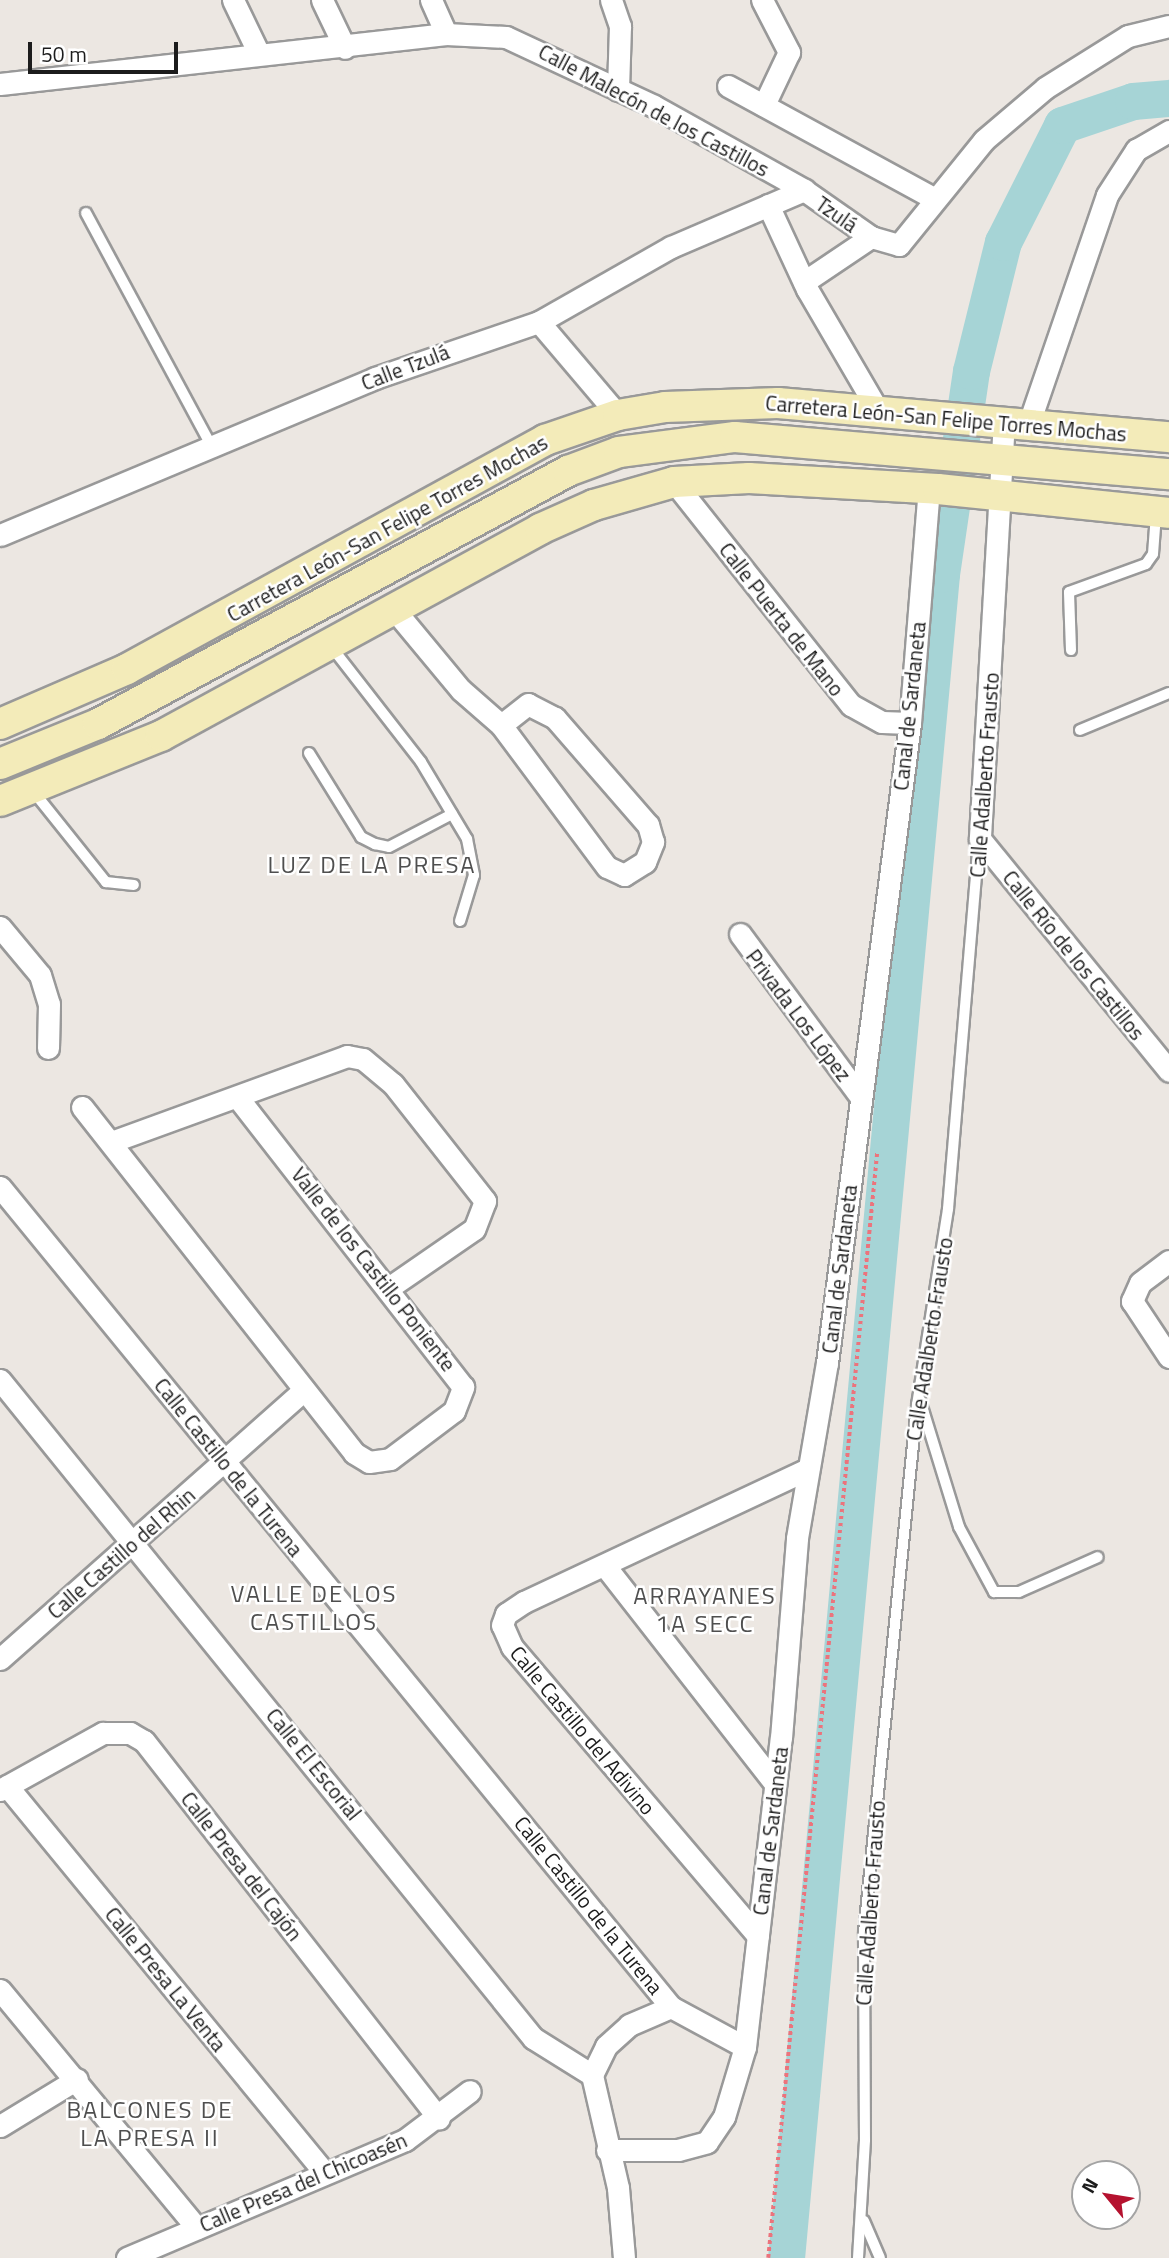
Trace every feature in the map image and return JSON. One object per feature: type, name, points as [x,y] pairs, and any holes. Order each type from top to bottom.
[{"type":"main road","name":"Carretera León-San Felipe Torres Mochas","points":[[0,724],[68,697],[515,455],[618,415],[722,402],[943,414],[1169,437]]},
{"type":"main road","points":[[0,764],[111,718],[568,471],[619,452],[735,437],[994,456],[1169,474]]},
{"type":"main road","points":[[0,801],[161,736],[392,607],[572,514],[674,482],[749,478],[934,489],[1162,512]]},
{"type":"main road","points":[[0,738],[37,722],[68,697]]},
{"type":"street","points":[[233,0],[259,54]]},
{"type":"street","points":[[322,0],[345,48]]},
{"type":"street","points":[[431,0],[446,34]]},
{"type":"street","points":[[611,0],[620,26],[618,90]]},
{"type":"street","points":[[762,0],[789,52],[764,105]]},
{"type":"street","points":[[804,282],[871,237],[899,245],[984,140],[1045,88],[1128,36],[1169,26]]},
{"type":"street","name":"Calle Malecón de los Castillos","points":[[0,84],[259,54],[345,48],[446,34],[506,37],[618,90],[804,191]]},
{"type":"street","points":[[728,86],[935,199]]},
{"type":"street","name":"Calle Adalberto Frausto","points":[[980,839],[994,456],[1107,195],[1136,150],[1169,131]]},
{"type":"street","name":"Calle Tzulá","points":[[0,536],[375,377],[539,322],[671,247],[804,191]]},
{"type":"street","name":"Tzulá","points":[[804,191],[871,237]]},
{"type":"street","points":[[768,205],[804,282],[877,410]]},
{"type":"street","points":[[539,322],[618,415]]},
{"type":"street","name":"Calle Puerta de Mano","points":[[674,482],[850,705],[882,722],[910,723]]},
{"type":"street","name":"Canal de Sardaneta","points":[[607,2150],[693,2148],[719,2127],[745,2047],[808,1469],[829,1349],[859,1095],[910,723],[934,489]]},
{"type":"street","points":[[392,607],[461,690],[501,724],[607,867],[624,875],[645,862],[653,842],[648,825],[555,718],[528,704],[501,724]]},
{"type":"street","name":"Calle Río de los Castillos","points":[[980,839],[1169,1071]]},
{"type":"street","points":[[0,927],[40,975],[49,1004],[48,1048]]},
{"type":"street","name":"Privada Los López","points":[[740,934],[859,1095]]},
{"type":"street","points":[[111,1142],[356,1056],[384,1073],[481,1192],[486,1211],[474,1229],[390,1287]]},
{"type":"street","name":"Valle de los Castillo Poniente","points":[[82,1107],[354,1453],[369,1462],[399,1455],[454,1411],[463,1396],[460,1379],[390,1287],[238,1098]]},
{"type":"street","name":"Calle Castillo de la Turena","points":[[0,1187],[671,2007]]},
{"type":"street","points":[[1169,1261],[1140,1283],[1132,1301],[1136,1314],[1169,1357]]},
{"type":"street","name":"Calle El Escorial","points":[[0,1380],[135,1541],[533,2038],[592,2076]]},
{"type":"street","name":"Calle Castillo del Rhin","points":[[0,1659],[304,1390]]},
{"type":"street","name":"Calle Castillo del Adivino","points":[[758,1936],[503,1635],[506,1614],[515,1608],[808,1469]]},
{"type":"street","points":[[605,1566],[774,1782]]},
{"type":"street","name":"Calle Presa del Cajón","points":[[4,1788],[103,1733],[130,1733],[144,1741],[439,2119]]},
{"type":"street","name":"Calle Presa La Venta","points":[[4,1788],[324,2172]]},
{"type":"street","points":[[0,1990],[77,2079],[197,2228]]},
{"type":"street","points":[[624,2258],[618,2188],[607,2150],[592,2076],[606,2046],[629,2025],[671,2007],[745,2047]]},
{"type":"street","points":[[0,2126],[77,2079]]},
{"type":"street","name":"Calle Presa del Chicoasén","points":[[127,2258],[324,2172],[405,2140],[439,2119],[470,2091]]},
{"type":"lane","points":[[86,213],[212,447]]},
{"type":"lane","points":[[1071,650],[1069,592],[1146,564],[1153,554],[1162,512]]},
{"type":"lane","points":[[328,643],[421,762],[473,856],[474,875],[460,921]]},
{"type":"lane","points":[[1080,730],[1169,693]]},
{"type":"lane","points":[[309,753],[361,837],[374,844],[389,847],[452,814]]},
{"type":"lane","points":[[32,789],[106,882],[134,885]]},
{"type":"lane","name":"Calle Adalberto Frausto","points":[[858,2258],[862,2218],[864,1932],[918,1394],[948,1209],[980,839]]},
{"type":"lane","points":[[918,1394],[958,1527],[994,1592],[1020,1592],[1098,1556]]},
{"type":"lane","points":[[862,2218],[880,2258]]},
{"type":"path","points":[[768,2258],[877,1150]]},
{"type":"waterway","points":[[786,2258],[941,574],[971,371],[1003,242],[1062,125],[1133,101],[1169,98]]},
{"type":"district","name":"LUZ DE LA PRESA","points":[[372,865]]},
{"type":"district","name":"VALLE DE LOS CASTILLOS","points":[[314,1608]]},
{"type":"district","name":"ARRAYANES 1A SECC","points":[[705,1610]]},
{"type":"district","name":"BALCONES DE LA PRESA II","points":[[150,2124]]}]
